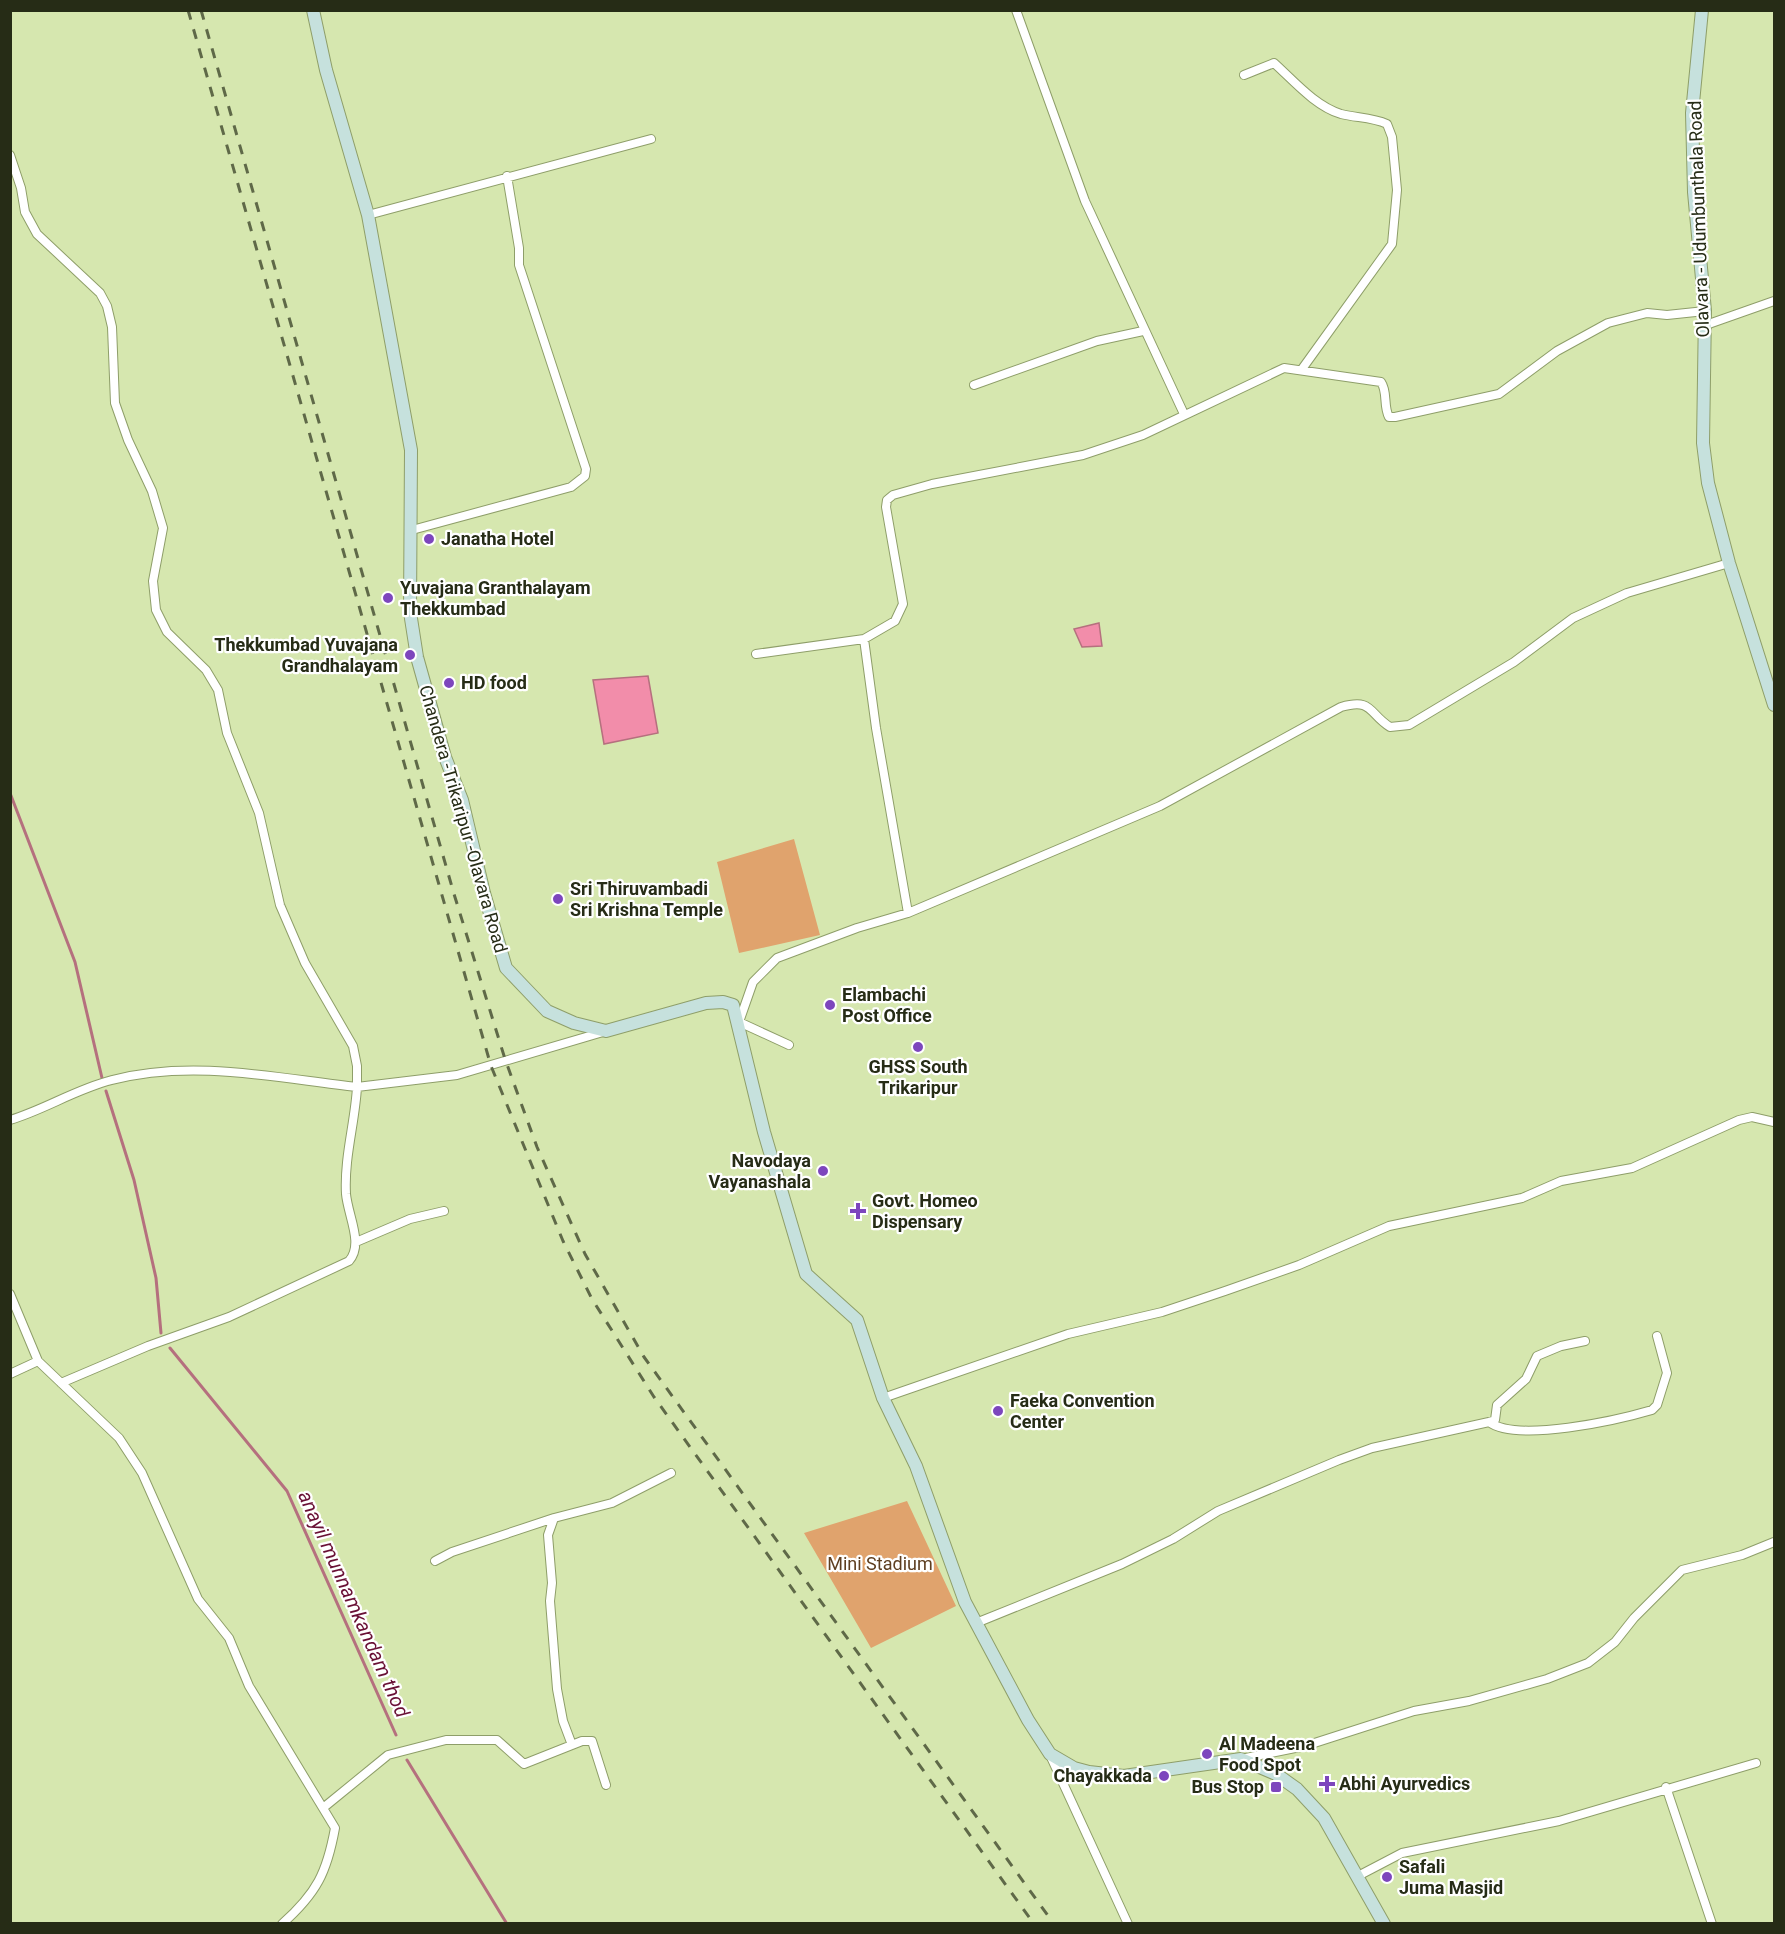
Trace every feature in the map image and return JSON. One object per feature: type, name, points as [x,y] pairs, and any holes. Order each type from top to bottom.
[{"type":"main road","name":"Chandera -Trikaripur -Olavara Road","points":[[313,10],[326,70],[368,215],[411,450],[410,612],[417,657],[445,757],[462,800],[484,893],[506,968],[527,993],[547,1011],[574,1023],[606,1031]]},
{"type":"main road","name":"Olavara - Udumbunthala Road","points":[[1702,10],[1692,113],[1694,192],[1705,311],[1703,326],[1705,463],[1729,563],[1774,705]]},
{"type":"main road","points":[[606,1031],[660,1015],[723,1002],[733,1005],[764,1132],[806,1274],[856,1320],[883,1398],[916,1466],[965,1602],[1028,1720],[1050,1754],[1074,1768],[1124,1776],[1241,1759],[1276,1774],[1297,1789],[1324,1818],[1384,1923]]},
{"type":"street","points":[[1016,10],[1084,201],[1143,331],[1184,414]]},
{"type":"street","points":[[1244,75],[1274,63],[1320,104],[1340,113],[1379,120],[1387,124],[1392,137],[1397,190],[1392,243],[1302,369]]},
{"type":"street","points":[[368,215],[651,139]]},
{"type":"street","points":[[10,155],[21,188],[25,212],[37,234],[100,293],[107,306],[112,327],[115,403],[128,440],[152,491],[163,528],[153,581],[156,610],[167,632],[206,670],[218,690],[227,733],[260,813],[280,905],[305,963],[353,1046],[357,1066],[355,1115],[347,1153],[346,1184],[356,1254],[349,1261],[229,1317],[148,1346],[61,1383]]},
{"type":"street","points":[[412,530],[571,487],[585,476],[586,469],[519,265],[519,248],[507,176]]},
{"type":"street","points":[[1703,326],[1774,301]]},
{"type":"street","points":[[756,654],[864,639],[895,621],[903,604],[885,507],[887,500],[893,495],[933,484],[1083,455],[1143,435],[1284,368],[1381,382],[1384,386],[1386,411],[1389,417],[1395,417],[1499,394],[1557,351],[1608,323],[1647,314],[1667,315],[1705,311]]},
{"type":"street","points":[[974,385],[1097,341],[1143,331]]},
{"type":"street","points":[[789,1045],[739,1022],[753,982],[777,958],[857,928],[908,913],[1160,806],[1341,707],[1362,704],[1370,706],[1390,727],[1409,725],[1514,662],[1573,618],[1627,593],[1729,563]]},
{"type":"street","points":[[864,639],[876,728],[908,913]]},
{"type":"street","points":[[10,1120],[29,1114],[92,1085],[114,1079],[179,1070],[219,1070],[357,1087],[457,1075],[606,1031]]},
{"type":"street","points":[[883,1398],[1068,1334],[1162,1312],[1225,1292],[1299,1266],[1389,1226],[1511,1201],[1561,1181],[1632,1168],[1739,1120],[1752,1117],[1774,1122]]},
{"type":"street","points":[[356,1242],[410,1219],[444,1211]]},
{"type":"street","points":[[10,1294],[38,1361],[119,1438],[142,1473],[198,1599],[229,1638],[249,1686],[335,1828],[327,1867],[310,1895],[282,1923]]},
{"type":"street","points":[[1489,1422],[1498,1429],[1512,1431],[1559,1429],[1652,1410],[1657,1405],[1667,1373],[1657,1336]]},
{"type":"street","points":[[976,1623],[1122,1564],[1173,1539],[1218,1511],[1339,1460],[1372,1448],[1495,1420],[1497,1406],[1526,1379],[1537,1356],[1561,1346],[1585,1341]]},
{"type":"street","points":[[10,1374],[38,1361]]},
{"type":"street","points":[[435,1561],[452,1552],[554,1518],[612,1503],[671,1473]]},
{"type":"street","points":[[554,1518],[548,1535],[552,1583],[550,1601],[558,1689],[563,1721],[572,1745]]},
{"type":"street","points":[[1241,1759],[1305,1746],[1414,1712],[1469,1701],[1547,1679],[1588,1663],[1615,1641],[1634,1618],[1682,1570],[1742,1555],[1774,1542]]},
{"type":"street","points":[[323,1808],[388,1755],[434,1743],[474,1738],[497,1740],[524,1764],[582,1741],[592,1741],[606,1785]]},
{"type":"street","points":[[1050,1754],[1128,1923]]},
{"type":"street","points":[[1358,1876],[1402,1853],[1559,1821],[1666,1787],[1695,1782],[1756,1762]]},
{"type":"street","points":[[1666,1787],[1712,1923]]},
{"type":"green space","points":[[794,839],[820,935],[739,953],[717,862]]},
{"type":"green space","name":"Mini Stadium","points":[[907,1501],[956,1606],[871,1648],[804,1533]]},
{"type":"shaded area","points":[[1099,623],[1102,646],[1082,647],[1074,629]]},
{"type":"shaded area","points":[[648,676],[658,733],[604,744],[593,680]]},
{"type":"waterway","name":"anayil munnamkandam thod","points":[[10,793],[75,962],[102,1078]]},
{"type":"waterway","name":"anayil munnamkandam thod","points":[[106,1091],[134,1180],[156,1278],[161,1333]]},
{"type":"waterway","name":"anayil munnamkandam thod","points":[[170,1348],[287,1491],[396,1735]]},
{"type":"waterway","name":"anayil munnamkandam thod","points":[[407,1760],[507,1924]]},
{"type":"railway","points":[[188,10],[491,1066],[563,1241],[592,1299],[654,1397],[1034,1924]]},
{"type":"railway","points":[[201,10],[454,894],[505,1059],[537,1147],[585,1254],[644,1357],[1054,1924]]},
{"type":"place","name":"Janatha Hotel","points":[[429,539]]},
{"type":"place","name":"Yuvajana Granthalayam Thekkumbad","points":[[388,598]]},
{"type":"place","name":"Thekkumbad Yuvajana Grandhalayam","points":[[410,655]]},
{"type":"place","name":"HD food","points":[[449,683]]},
{"type":"place","name":"Sri Thiruvambadi Sri Krishna Temple","points":[[558,899]]},
{"type":"place","name":"Elambachi Post Office","points":[[830,1005]]},
{"type":"place","name":"GHSS South Trikaripur","points":[[918,1047]]},
{"type":"place","name":"Navodaya Vayanashala","points":[[823,1171]]},
{"type":"place","name":"Govt. Homeo Dispensary","points":[[858,1211]]},
{"type":"place","name":"Faeka Convention Center","points":[[998,1411]]},
{"type":"place","name":"Al Madeena Food Spot","points":[[1207,1754]]},
{"type":"place","name":"Chayakkada","points":[[1164,1776]]},
{"type":"place","name":"Abhi Ayurvedics","points":[[1327,1784]]},
{"type":"place","name":"Bus Stop","points":[[1276,1787]]},
{"type":"place","name":"Safali Juma Masjid","points":[[1387,1877]]}]
